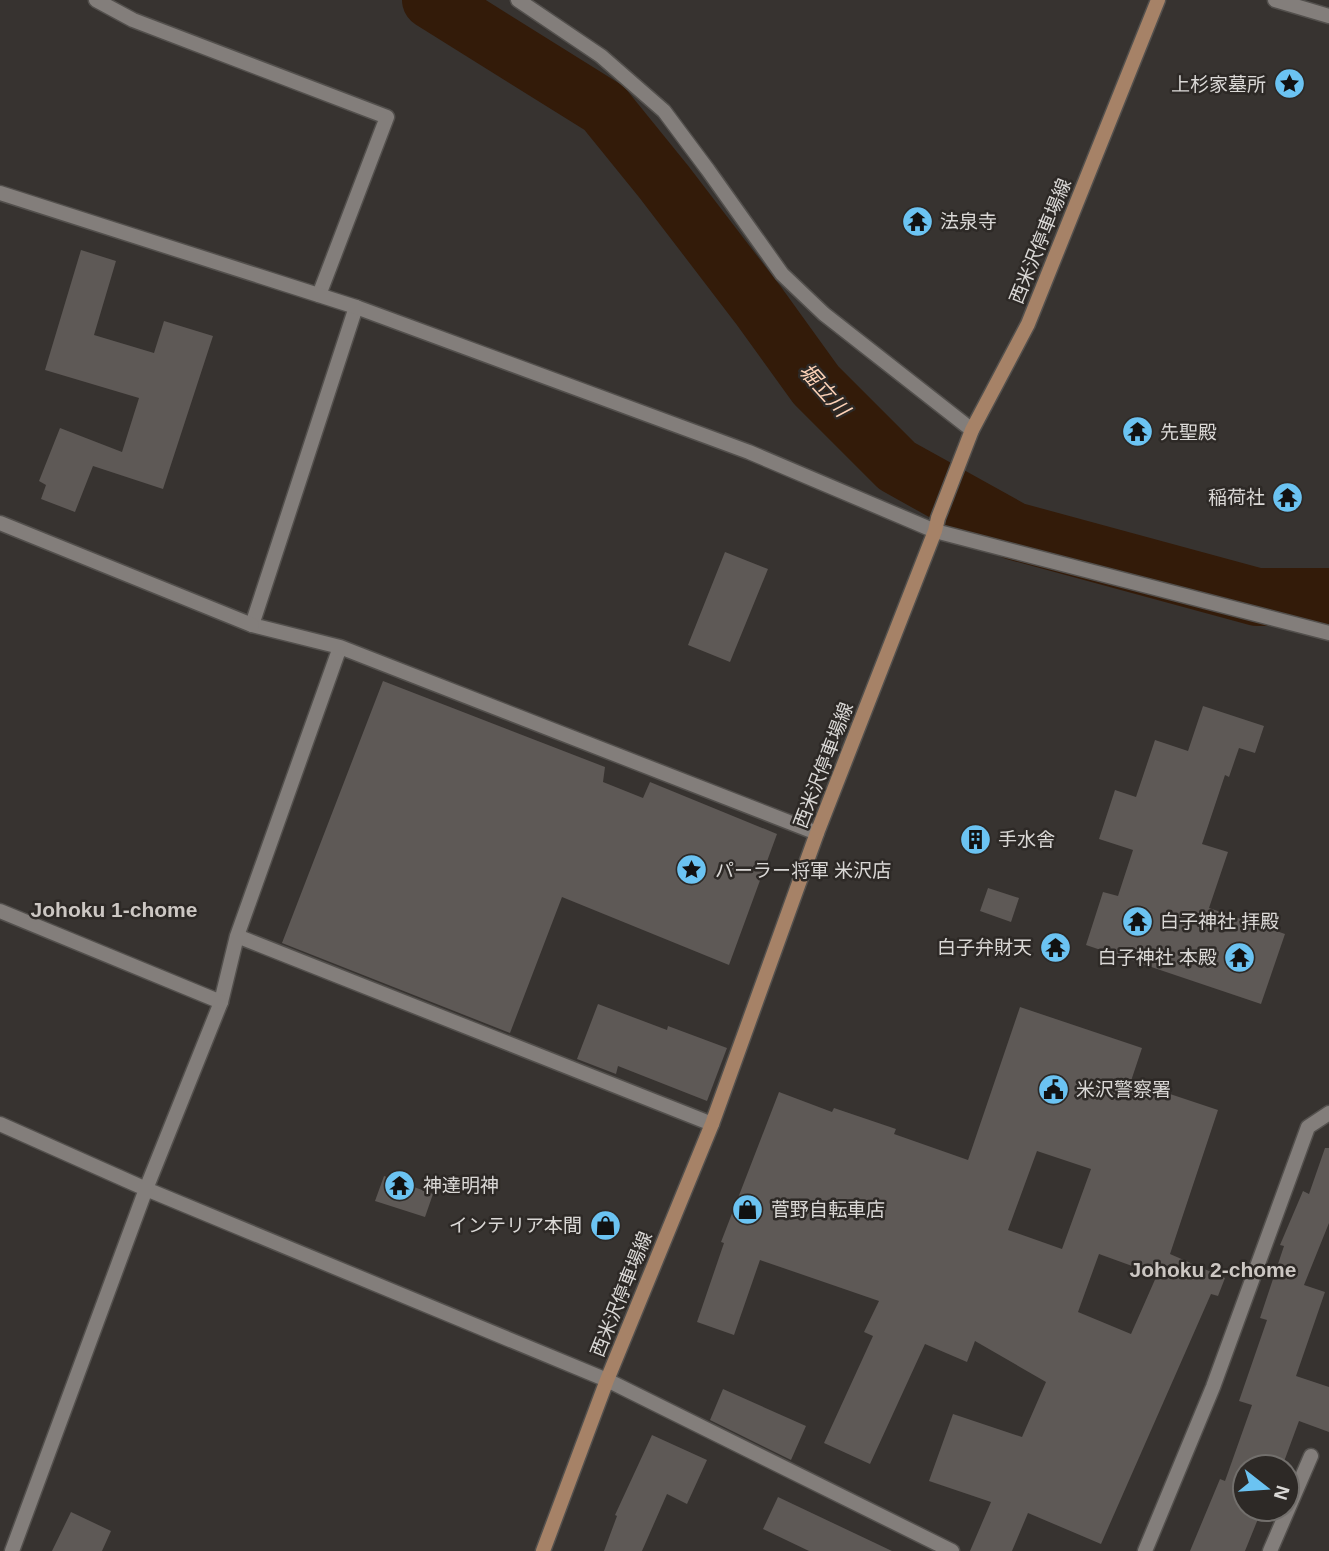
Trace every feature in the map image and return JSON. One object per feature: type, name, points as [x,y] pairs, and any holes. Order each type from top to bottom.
[{"type":"main road","name":"西米沢停車場線","points":[[542,1551],[607,1380],[712,1124],[817,833],[972,430],[1028,324],[1158,0]]},
{"type":"street","points":[[96,0],[133,20],[387,117],[319,295]]},
{"type":"street","points":[[518,0],[601,56],[664,111],[782,274],[824,314],[972,430]]},
{"type":"street","points":[[1275,0],[1329,16]]},
{"type":"street","points":[[0,193],[356,307],[937,524],[1329,632]]},
{"type":"street","points":[[252,625],[356,307]]},
{"type":"street","points":[[0,523],[252,625],[340,647],[817,833]]},
{"type":"street","points":[[12,1551],[146,1188],[221,1002],[237,936],[340,647]]},
{"type":"street","points":[[0,911],[221,1002]]},
{"type":"street","points":[[237,936],[712,1124]]},
{"type":"street","points":[[1144,1551],[1213,1387],[1308,1126],[1329,1113]]},
{"type":"street","points":[[0,1124],[146,1188],[607,1380],[952,1551]]},
{"type":"street","points":[[1270,1551],[1311,1456]]},
{"type":"building","points":[[81,250],[116,261],[94,335],[154,353],[164,321],[213,336],[163,489],[93,466],[75,512],[41,499],[46,485],[39,481],[60,428],[122,452],[139,398],[45,370]]},
{"type":"building","points":[[725,552],[768,569],[730,662],[688,645]]},
{"type":"building","points":[[383,681],[605,767],[603,782],[643,798],[650,782],[777,834],[729,965],[562,897],[510,1033],[282,943]]},
{"type":"building","points":[[1203,706],[1264,726],[1255,753],[1239,748],[1229,777],[1225,775],[1202,844],[1228,852],[1209,908],[1285,934],[1261,1004],[1086,945],[1103,892],[1118,896],[1133,850],[1099,839],[1115,790],[1136,797],[1155,740],[1188,751]]},
{"type":"building","points":[[988,888],[1019,898],[1011,922],[980,911]]},
{"type":"building","points":[[598,1004],[667,1030],[668,1026],[727,1048],[707,1101],[618,1066],[616,1074],[577,1059]]},
{"type":"building","points":[[1020,1007],[1142,1048],[1131,1081],[1218,1110],[1170,1254],[1225,1278],[1218,1296],[1211,1294],[1101,1544],[1028,1513],[1012,1551],[970,1551],[991,1502],[929,1481],[953,1414],[1022,1437],[1046,1382],[975,1341],[967,1362],[925,1344],[870,1464],[824,1443],[873,1336],[864,1332],[879,1301],[760,1260],[734,1335],[697,1322],[724,1243],[721,1242],[779,1092],[832,1112],[834,1108],[896,1129],[894,1134],[968,1160]],"holes":[[[1037,1151],[1091,1169],[1062,1249],[1008,1230]],[[1099,1254],[1157,1275],[1131,1334],[1078,1312]]]},
{"type":"building","points":[[1325,1148],[1329,1148],[1329,1223],[1304,1285],[1325,1292],[1296,1376],[1329,1387],[1329,1432],[1299,1421],[1287,1453],[1235,1453],[1252,1405],[1239,1401],[1267,1320],[1260,1318],[1284,1246],[1280,1245],[1303,1191],[1309,1194]]},
{"type":"building","points":[[384,1176],[433,1194],[425,1217],[375,1201]]},
{"type":"building","points":[[723,1389],[806,1426],[791,1460],[710,1420]]},
{"type":"building","points":[[652,1435],[707,1460],[687,1504],[667,1494],[642,1551],[604,1551],[617,1516],[615,1515]]},
{"type":"building","points":[[1231,1464],[1231,1523],[1256,1523],[1245,1551],[1190,1551],[1220,1479],[1225,1481]]},
{"type":"building","points":[[778,1497],[892,1551],[809,1551],[763,1529]]},
{"type":"building","points":[[71,1512],[111,1531],[102,1551],[52,1551]]},
{"type":"waterway","name":"堀立川","points":[[431,0],[604,108],[759,306],[816,385],[897,466],[1014,531],[1257,597],[1329,597]]},
{"type":"place","name":"上杉家墓所","points":[[1289,84]]},
{"type":"place","name":"法泉寺","points":[[917,221]]},
{"type":"place","name":"先聖殿","points":[[1137,432]]},
{"type":"place","name":"稲荷社","points":[[1288,497]]},
{"type":"place","name":"手水舎","points":[[975,839]]},
{"type":"place","name":"パーラー将軍 米沢店","points":[[692,870]]},
{"type":"place","name":"白子神社 拝殿","points":[[1137,921]]},
{"type":"place","name":"白子弁財天","points":[[1055,947]]},
{"type":"place","name":"白子神社 本殿","points":[[1240,957]]},
{"type":"place","name":"米沢警察署","points":[[1053,1089]]},
{"type":"place","name":"神達明神","points":[[400,1185]]},
{"type":"place","name":"菅野自転車店","points":[[748,1209]]},
{"type":"place","name":"インテリア本間","points":[[605,1225]]},
{"type":"district","name":"Johoku 1-chome","points":[[114,910]]},
{"type":"district","name":"Johoku 2-chome","points":[[1213,1270]]}]
